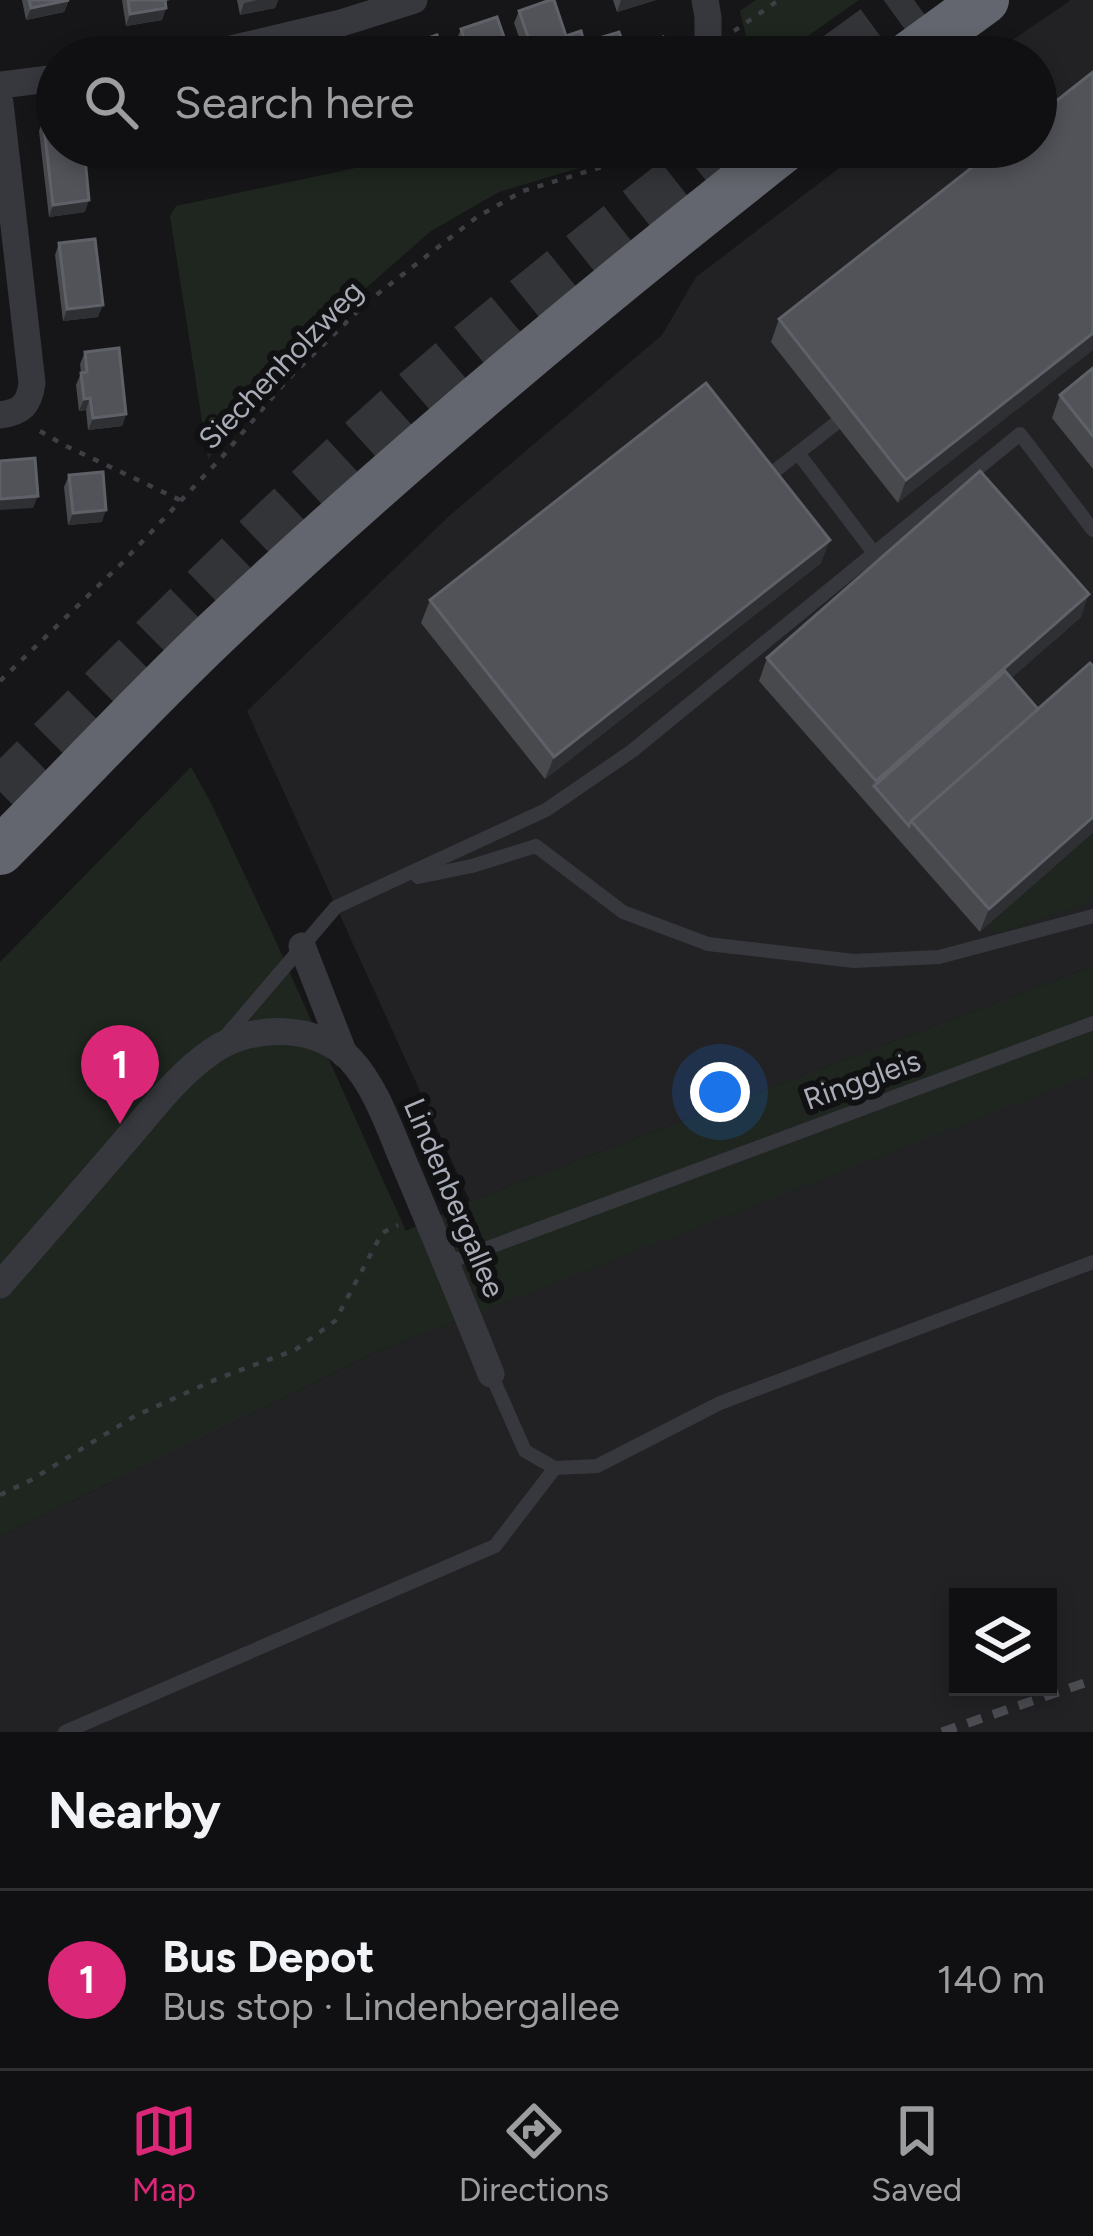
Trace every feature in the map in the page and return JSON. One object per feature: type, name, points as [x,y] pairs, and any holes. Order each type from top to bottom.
[{"type":"highway","points":[[936,36],[985,0]]},
{"type":"highway","points":[[0,851],[214,635],[339,519],[634,267],[759,168]]},
{"type":"street","points":[[288,36],[414,0]]},
{"type":"street","points":[[705,0],[708,36]]},
{"type":"street","points":[[0,85],[36,80]]},
{"type":"street","points":[[0,103],[31,372],[29,400],[9,414]]},
{"type":"street","name":"Lindenbergallee","points":[[302,946],[344,1054],[373,1092],[490,1374]]},
{"type":"street","points":[[0,1286],[176,1082],[217,1047],[273,1032],[302,1033],[344,1054]]},
{"type":"lane","points":[[759,484],[835,424]]},
{"type":"lane","points":[[217,1047],[336,907],[546,810],[632,751],[1020,434],[1093,530]]},
{"type":"lane","points":[[798,453],[874,553]]},
{"type":"lane","points":[[389,883],[472,866],[536,846],[622,912],[708,944],[854,962],[939,957],[1093,916]]},
{"type":"lane","name":"Ringgleis","points":[[447,1263],[1093,1023]]},
{"type":"lane","points":[[490,1374],[525,1451],[555,1468],[597,1466],[721,1403],[1093,1262]]},
{"type":"lane","points":[[65,1732],[496,1546],[555,1468]]},
{"type":"path","points":[[747,22],[778,0]]},
{"type":"path","name":"Siechenholzweg","points":[[0,681],[122,563],[287,380],[366,303],[477,217],[523,191],[598,168]]},
{"type":"path","points":[[9,414],[180,500]]},
{"type":"path","points":[[0,1495],[135,1416],[295,1350],[334,1321],[382,1233],[425,1212]]},
{"type":"shaded area","points":[[756,0],[859,0],[808,36],[746,36],[740,11]]},
{"type":"shaded area","points":[[1071,0],[1093,0],[1093,966],[470,1201],[247,711],[448,517],[662,335],[696,277],[839,168],[1057,168],[1057,36],[1019,36]]},
{"type":"shaded area","points":[[356,168],[579,168],[499,192],[431,231],[333,317],[208,459],[170,216],[176,206]]},
{"type":"shaded area","points":[[191,767],[272,933],[406,1231],[470,1201],[1093,966],[1093,1074],[374,1353],[0,1537],[0,962]]},
{"type":"shaded area","points":[[1093,833],[1093,901],[1005,931],[993,932],[987,926]]},
{"type":"shaded area","points":[[1093,1071],[1093,1732],[0,1732],[0,1537],[374,1353]]},
{"type":"building","points":[[29,0],[69,0],[31,8]]},
{"type":"building","points":[[128,0],[165,0],[166,8],[130,14]]},
{"type":"building","points":[[554,0],[566,36],[528,36],[519,11]]},
{"type":"building","points":[[497,17],[504,36],[463,36],[461,29]]},
{"type":"building","points":[[1093,72],[1093,333],[906,480],[779,319],[971,168],[1057,168],[1057,100]]},
{"type":"building","points":[[49,168],[86,168],[89,200],[53,205]]},
{"type":"building","points":[[95,239],[103,305],[67,309],[59,243]]},
{"type":"building","points":[[119,348],[126,414],[93,418],[90,398],[84,399],[85,352]]},
{"type":"building","points":[[1093,368],[1093,436],[1060,395]]},
{"type":"building","points":[[706,383],[830,540],[554,757],[430,600]]},
{"type":"building","points":[[35,458],[38,496],[0,499],[0,461]]},
{"type":"building","points":[[980,471],[1089,594],[876,781],[767,658]]},
{"type":"building","points":[[103,472],[106,510],[73,513],[69,475]]},
{"type":"building","points":[[1090,663],[1093,817],[989,909],[911,821]]},
{"type":"building","points":[[1005,671],[1038,709],[909,826],[874,786]]},
{"type":"tunnel","points":[[865,36],[914,0]]},
{"type":"tunnel","points":[[0,792],[322,476],[504,317],[692,168]]},
{"type":"railway","points":[[942,1732],[1093,1680]]},
{"type":"place","name":"Bus Depot","points":[[120,1124]]}]
